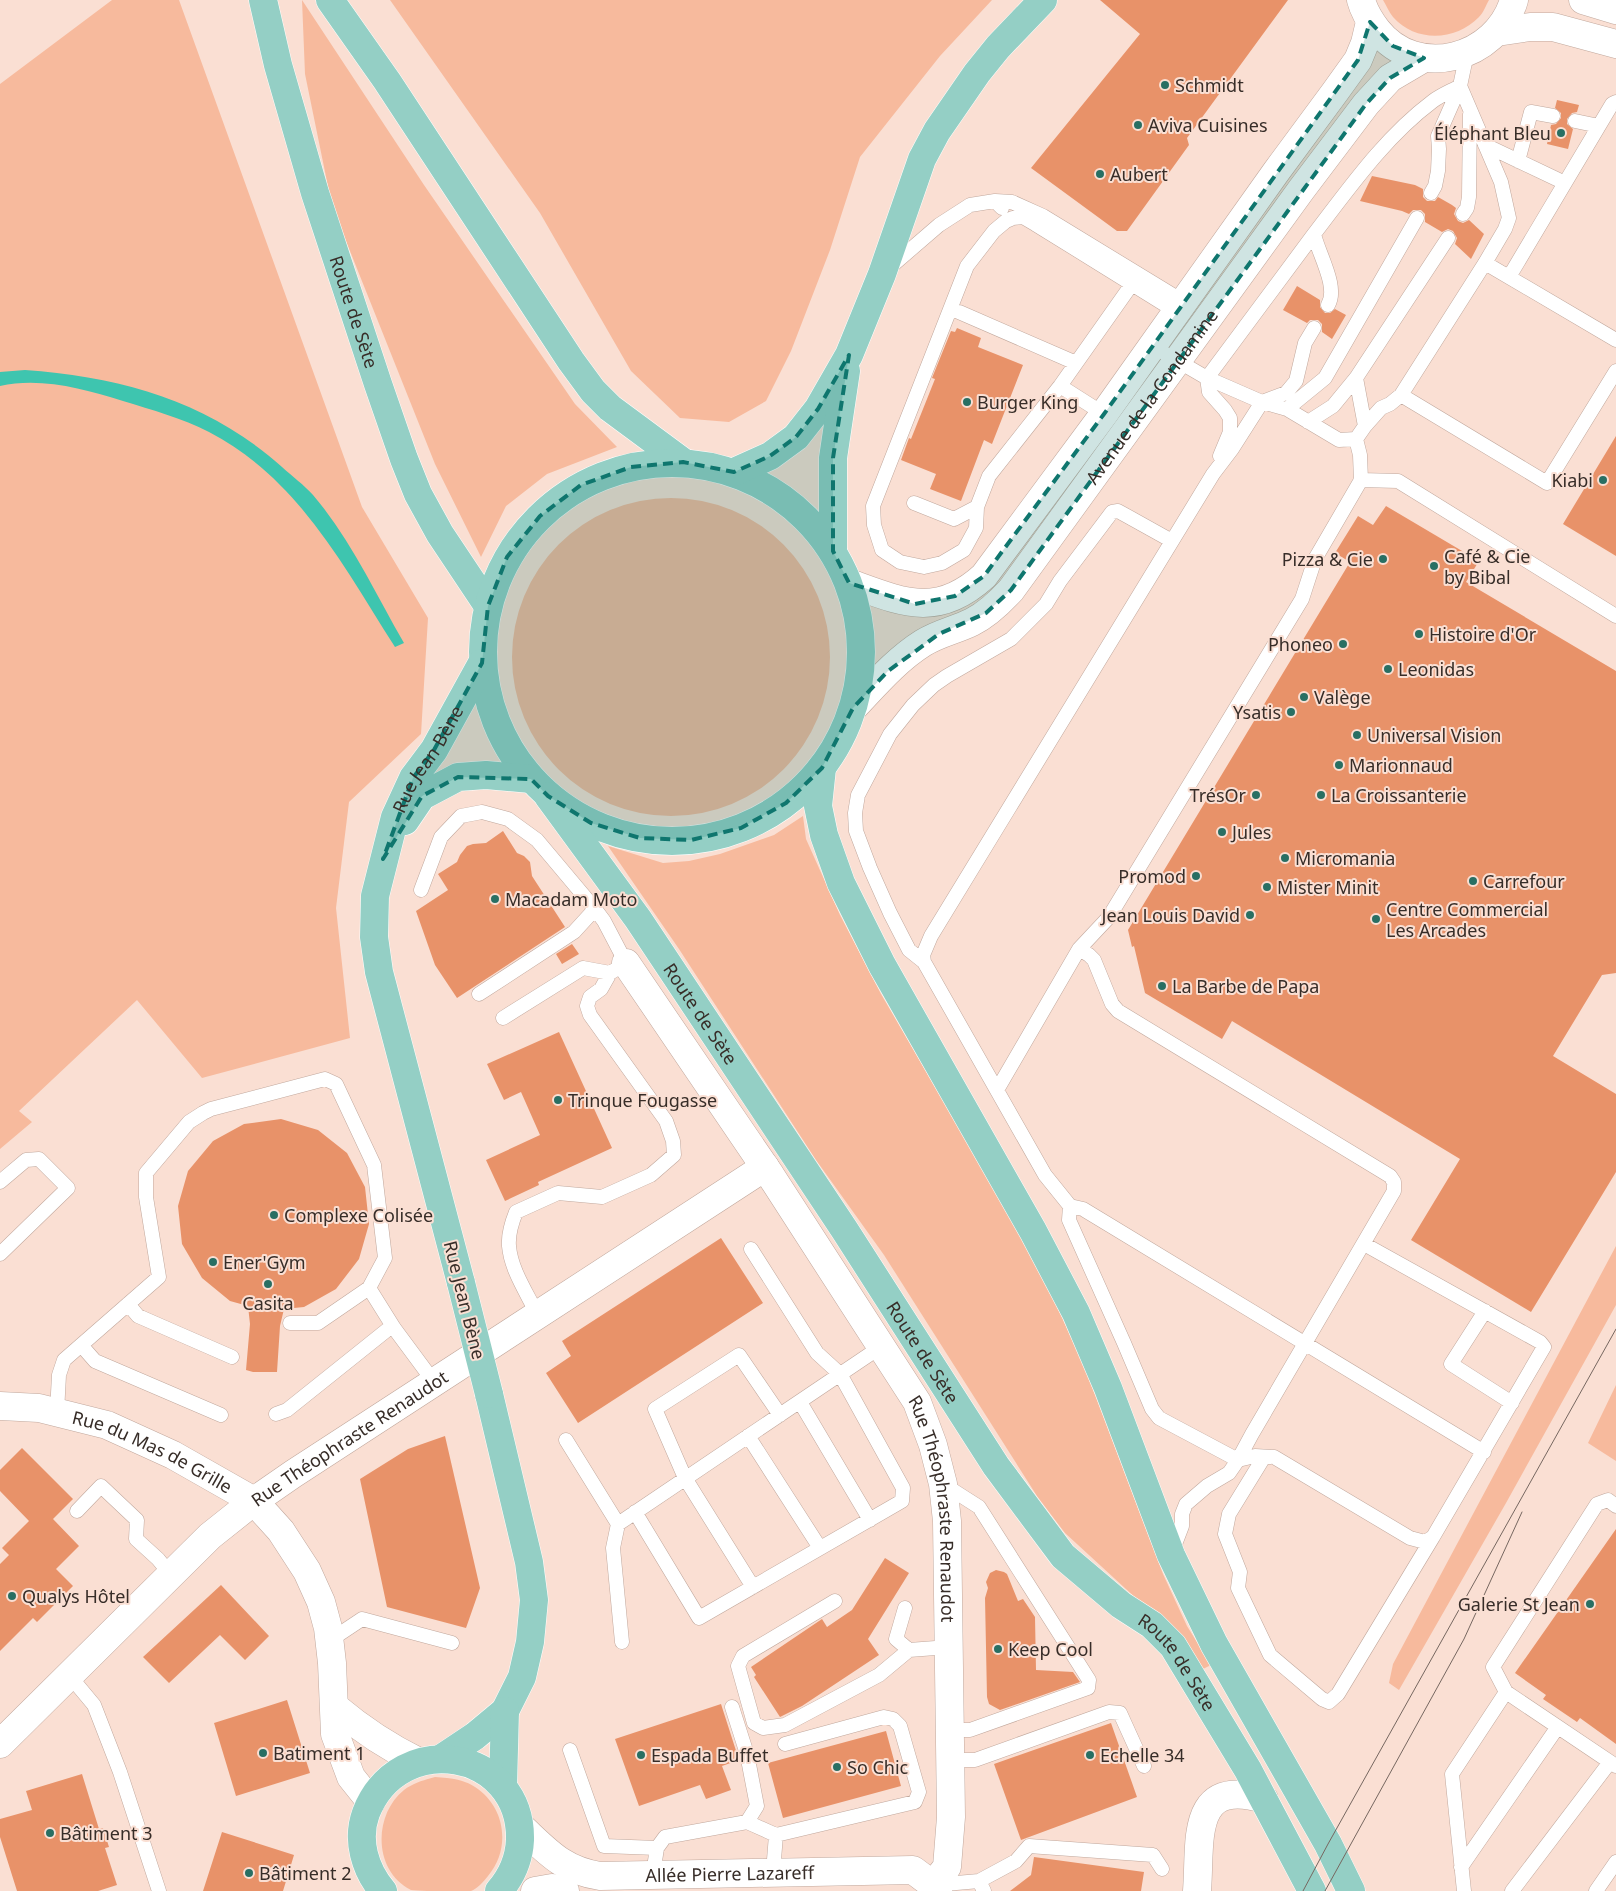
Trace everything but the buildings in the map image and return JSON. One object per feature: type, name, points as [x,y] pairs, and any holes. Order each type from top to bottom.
[{"type":"main road","name":"Route de Sète","points":[[263,0],[278,65],[315,193],[404,459],[418,494],[440,534],[488,606]]},
{"type":"main road","points":[[330,0],[387,81],[571,361],[593,391],[610,408],[683,462],[734,472],[773,491],[807,518],[833,551],[849,583],[862,645],[853,708],[840,739],[822,768],[786,803],[741,828],[691,840],[640,838],[591,823],[539,787]]},
{"type":"main road","points":[[734,472],[770,456],[796,437],[818,409],[849,355],[882,274],[922,158],[937,131],[977,73],[998,47],[1043,0]]},
{"type":"main road","points":[[833,551],[833,458],[849,355]]},
{"type":"main road","name":"Route de Sète","points":[[683,462],[630,467],[582,485],[540,516],[507,557],[488,606],[483,634],[482,663],[489,705],[506,744],[638,918],[844,1229],[996,1466],[1063,1556],[1120,1605],[1152,1625],[1173,1646],[1264,1799],[1312,1891]]},
{"type":"main road","name":"Rue Jean Bène","points":[[383,1891],[374,1880],[362,1879],[362,1834],[364,1818],[371,1802],[379,1788],[404,1767],[431,1760],[474,1736],[505,1710],[522,1677],[530,1642],[534,1600],[529,1562],[518,1510],[461,1282],[379,972],[374,937],[375,896],[395,817],[413,778],[434,750],[482,663]]},
{"type":"main road","name":"Route de Sète","points":[[822,768],[818,806],[824,835],[841,883],[882,964],[1034,1231],[1076,1314],[1108,1388],[1171,1555],[1214,1644],[1328,1844],[1351,1891]]},
{"type":"main road","name":"Rue Jean Bène","points":[[383,859],[422,796],[458,777],[486,775],[539,787]]},
{"type":"main road","name":"Rue Jean Bène","points":[[502,1786],[505,1710]]},
{"type":"main road","points":[[431,1760],[460,1760],[476,1766],[502,1786],[517,1812],[520,1826],[520,1853],[510,1878],[499,1891]]},
{"type":"street","points":[[1366,11],[1381,35],[1393,46],[1408,54],[1424,58],[1446,58],[1467,53],[1484,44],[1497,32],[1507,18],[1514,0]]},
{"type":"street","points":[[1583,0],[1616,10]]},
{"type":"street","name":"Avenue de la Condamine","points":[[849,583],[896,600],[915,604],[936,602],[956,596],[971,588],[984,576],[1104,414],[1358,60],[1365,44],[1366,11]]},
{"type":"street","points":[[1497,32],[1530,27],[1553,27],[1616,44]]},
{"type":"street","name":"Avenue de la Condamine","points":[[853,708],[888,671],[908,654],[939,634],[972,622],[1000,602],[1035,557],[1301,190],[1366,104],[1390,78],[1424,58]]},
{"type":"street","name":"Rue Théophraste Renaudot","points":[[618,968],[765,1167],[882,1346],[916,1402],[933,1445],[943,1484],[947,1520],[952,1817],[947,1867],[929,1889]]},
{"type":"street","name":"Rue Théophraste Renaudot","points":[[0,1744],[210,1536],[254,1501],[537,1314],[765,1167]]},
{"type":"street","name":"Rue du Mas de Grille","points":[[0,1406],[40,1408],[107,1425],[173,1455],[254,1501],[281,1531],[307,1571],[321,1602],[329,1641],[335,1707],[335,1734],[351,1777],[371,1802]]},
{"type":"street","points":[[335,1707],[389,1747],[431,1760]]},
{"type":"street","points":[[1197,1891],[1200,1832],[1202,1819],[1208,1806],[1220,1798],[1232,1794],[1247,1794],[1264,1799]]},
{"type":"street","name":"Allée Pierre Lazareff","points":[[520,1826],[552,1856],[570,1868],[600,1876],[654,1871],[912,1870],[929,1889]]},
{"type":"street","points":[[535,1891],[552,1888],[565,1891]]},
{"type":"lane","points":[[1431,193],[1435,186],[1438,171],[1438,136],[1460,86],[1467,53]]},
{"type":"lane","points":[[1152,346],[1207,378],[1262,402],[1287,409],[1339,440],[1356,438],[1381,408],[1390,404],[1401,395],[1485,263],[1505,229],[1509,218],[1501,182],[1460,86]]},
{"type":"lane","points":[[1213,474],[1230,432],[1230,418],[1209,392],[1207,378],[1368,165],[1403,126],[1434,101],[1460,86]]},
{"type":"lane","points":[[1509,277],[1612,104],[1616,102]]},
{"type":"lane","points":[[1518,161],[1531,112],[1553,116]]},
{"type":"lane","points":[[1463,214],[1467,208],[1469,197],[1468,138],[1470,113]]},
{"type":"lane","points":[[1575,121],[1599,126]]},
{"type":"lane","points":[[1485,145],[1565,183]]},
{"type":"lane","points":[[882,274],[939,225],[970,205],[995,201],[1012,202],[1044,216],[1180,307]]},
{"type":"lane","points":[[995,201],[1004,210],[1006,221]]},
{"type":"lane","points":[[1132,284],[1060,386],[989,476],[977,508],[976,528],[964,550],[942,563],[924,567],[900,562],[882,550],[874,526],[873,506],[967,266],[994,231],[1006,221],[1023,217],[1132,284],[1180,307]]},
{"type":"lane","points":[[1287,409],[1325,378],[1417,218]]},
{"type":"lane","points":[[1314,234],[1329,278],[1331,300],[1328,305]]},
{"type":"lane","points":[[1308,422],[1333,406],[1356,378],[1448,238]]},
{"type":"lane","points":[[1485,263],[1616,340]]},
{"type":"lane","points":[[960,312],[1076,363]]},
{"type":"lane","points":[[1314,328],[1305,342],[1296,381],[1286,393],[1262,402],[1232,449],[1213,474],[931,936],[923,955],[924,962],[1046,1175],[1070,1206],[1083,1209],[1484,1452]]},
{"type":"lane","points":[[1401,395],[1547,484],[1616,371]]},
{"type":"lane","points":[[1356,378],[1365,426]]},
{"type":"lane","points":[[1060,386],[1104,414]]},
{"type":"lane","points":[[997,1090],[1057,990],[1079,949],[1109,917],[1302,599],[1315,560],[1361,480],[1360,455],[1356,438]]},
{"type":"lane","points":[[1361,480],[1398,481],[1616,616]]},
{"type":"lane","points":[[914,503],[954,519],[977,508]]},
{"type":"lane","points":[[924,962],[909,950],[890,913],[856,831],[855,813],[858,795],[890,734],[913,705],[934,685],[1010,639],[1046,604],[1060,581],[1112,512],[1118,511],[1172,541]]},
{"type":"lane","points":[[421,890],[441,837],[461,816],[482,812],[508,819],[537,840],[595,909],[604,922],[618,968]]},
{"type":"lane","points":[[479,994],[574,932],[595,909]]},
{"type":"lane","points":[[1079,949],[1089,954],[1094,960],[1112,1004],[1118,1010],[1390,1176],[1394,1182],[1394,1191],[1238,1460],[1229,1473],[1207,1486],[1186,1504],[1182,1514],[1182,1526],[1171,1555]]},
{"type":"lane","points":[[503,1018],[583,968],[618,968]]},
{"type":"lane","points":[[537,1314],[517,1274],[509,1246],[516,1212],[558,1193],[602,1197],[651,1175],[674,1155],[673,1141],[666,1121],[590,1015],[587,1006],[590,997],[601,989],[618,968]]},
{"type":"lane","points":[[56,1412],[59,1375],[64,1360],[160,1278],[146,1197],[146,1173],[189,1122],[211,1109],[325,1079],[336,1084],[374,1165],[385,1258],[370,1288],[318,1324],[290,1323]]},
{"type":"lane","points":[[0,1182],[26,1160],[39,1159],[68,1188],[0,1254]]},
{"type":"lane","points":[[1070,1206],[1069,1220],[1154,1412],[1159,1418],[1238,1460],[1255,1456],[1274,1457],[1410,1538],[1425,1542],[1433,1537]]},
{"type":"lane","points":[[1264,1457],[1229,1514],[1225,1534],[1240,1572],[1238,1588],[1270,1655],[1329,1702],[1338,1694],[1484,1452],[1544,1348],[1540,1342],[1364,1244]]},
{"type":"lane","points":[[636,1512],[699,1618],[902,1501],[903,1488],[840,1374],[817,1352],[751,1249]]},
{"type":"lane","points":[[370,1288],[392,1326],[434,1382]]},
{"type":"lane","points":[[128,1304],[138,1316],[232,1357]]},
{"type":"lane","points":[[1485,1311],[1450,1364],[1512,1403]]},
{"type":"lane","points":[[276,1414],[287,1410],[392,1326]]},
{"type":"lane","points":[[81,1345],[95,1361],[221,1415]]},
{"type":"lane","points":[[618,1524],[882,1346]]},
{"type":"lane","points":[[753,1587],[685,1478],[655,1409],[739,1355],[780,1416]]},
{"type":"lane","points":[[800,1402],[870,1520]]},
{"type":"lane","points":[[748,1436],[820,1548]]},
{"type":"lane","points":[[566,1440],[618,1524],[613,1548],[622,1642]]},
{"type":"lane","points":[[943,1484],[980,1507],[1090,1680],[1088,1688],[970,1730],[950,1730]]},
{"type":"lane","points":[[77,1511],[101,1486],[137,1520],[136,1539],[158,1559],[171,1575]]},
{"type":"lane","points":[[1512,1891],[1613,1764],[1506,1692],[1493,1667],[1597,1504],[1608,1500],[1616,1506]]},
{"type":"lane","points":[[834,1601],[743,1656],[738,1666],[754,1723],[764,1728],[785,1725],[879,1675],[909,1650],[949,1647]]},
{"type":"lane","points":[[905,1608],[896,1639],[909,1650]]},
{"type":"lane","points":[[329,1641],[362,1619],[452,1643]]},
{"type":"lane","points":[[69,1675],[94,1705],[120,1772],[159,1891]]},
{"type":"lane","points":[[1464,1891],[1452,1774],[1506,1692]]},
{"type":"lane","points":[[732,1707],[747,1754],[757,1806],[747,1822]]},
{"type":"lane","points":[[951,1760],[975,1760],[1109,1712],[1120,1713],[1144,1766]]},
{"type":"lane","points":[[570,1750],[604,1846],[654,1871],[665,1837],[747,1822],[776,1835],[915,1802],[920,1792],[900,1726],[893,1720],[884,1717],[784,1744]]},
{"type":"lane","points":[[1461,1867],[1557,1728]]},
{"type":"lane","points":[[773,1872],[776,1835]]},
{"type":"lane","points":[[929,1889],[981,1886],[1016,1861],[1029,1846],[1153,1855],[1162,1869]]},
{"type":"lane","points":[[1596,1891],[1616,1862]]},
{"type":"highlighted area","points":[[1370,22],[1393,46],[1424,58],[1390,78],[1366,104],[1011,590],[986,613],[939,634],[888,671],[853,708],[822,768],[786,803],[741,828],[691,840],[640,838],[591,823],[548,796],[531,779],[458,777],[422,796],[383,859],[413,778],[434,750],[482,663],[488,606],[507,557],[540,516],[581,485],[631,467],[683,462],[734,472],[770,456],[796,437],[818,409],[849,355],[833,458],[833,551],[849,583],[915,604],[955,596],[984,576],[1104,414],[1358,60]]},
{"type":"shaded area","points":[[112,0],[179,0],[362,507],[428,618],[421,734],[349,802],[336,908],[350,1038],[202,1078],[137,1000],[19,1111],[32,1122],[0,1149],[0,84]]},
{"type":"shaded area","points":[[302,0],[424,185],[575,404],[617,447],[547,474],[506,506],[481,557],[435,464],[332,206],[305,74]]},
{"type":"shaded area","points":[[390,0],[992,0],[940,56],[860,157],[830,250],[791,351],[766,401],[729,422],[680,418],[631,371],[540,213]]},
{"type":"shaded area","points":[[1383,0],[1489,0],[1481,15],[1470,25],[1459,31],[1436,36],[1424,35],[1402,25],[1393,17]]},
{"type":"shaded area","points":[[655,498],[687,498],[717,504],[746,516],[760,524],[784,544],[804,568],[818,596],[824,611],[830,641],[830,673],[824,703],[818,718],[804,746],[784,770],[760,790],[717,810],[687,816],[655,816],[625,810],[582,790],[558,770],[538,746],[518,703],[512,673],[512,641],[518,611],[538,568],[558,544],[582,524],[625,504]]},
{"type":"shaded area","points":[[803,816],[806,839],[840,915],[881,994],[1018,1230],[1051,1294],[1082,1361],[1163,1574],[1187,1626],[1211,1665],[1201,1670],[1151,1612],[1065,1533],[1037,1496],[884,1255],[816,1160],[679,949],[608,846],[663,863],[689,861],[720,854],[774,835]]},
{"type":"shaded area","points":[[1616,1246],[1616,1305],[1399,1690],[1389,1683],[1393,1664]]},
{"type":"shaded area","points":[[1616,1385],[1616,1461],[1588,1443]]},
{"type":"shaded area","points":[[435,1777],[451,1778],[475,1787],[485,1795],[499,1817],[502,1829],[500,1854],[488,1876],[478,1887],[471,1891],[411,1890],[399,1881],[390,1870],[384,1857],[383,1828],[387,1814],[394,1801],[411,1785]]},
{"type":"water","points":[[25,370],[61,373],[96,379],[162,396],[194,409],[254,444],[313,495],[339,529],[362,566],[404,643],[395,647],[337,556],[294,499],[269,474],[241,451],[209,432],[188,423],[93,392],[47,384],[31,383],[0,386],[0,372]]},
{"type":"tram line","points":[[1303,1891],[1616,1329]]},
{"type":"tram line","points":[[1325,1891],[1464,1639],[1522,1512]]},
{"type":"place","name":"Schmidt","points":[[1165,85]]},
{"type":"place","name":"Aviva Cuisines","points":[[1138,125]]},
{"type":"place","name":"Éléphant Bleu","points":[[1561,133]]},
{"type":"place","name":"Aubert","points":[[1100,174]]},
{"type":"place","name":"Burger King","points":[[967,402]]},
{"type":"place","name":"Kiabi","points":[[1603,480]]},
{"type":"place","name":"Pizza & Cie","points":[[1383,559]]},
{"type":"place","name":"Café & Cie by Bibal","points":[[1434,566]]},
{"type":"place","name":"Histoire d'Or","points":[[1419,634]]},
{"type":"place","name":"Phoneo","points":[[1343,644]]},
{"type":"place","name":"Leonidas","points":[[1388,669]]},
{"type":"place","name":"Valège","points":[[1304,697]]},
{"type":"place","name":"Ysatis","points":[[1291,712]]},
{"type":"place","name":"Universal Vision","points":[[1357,735]]},
{"type":"place","name":"Marionnaud","points":[[1339,765]]},
{"type":"place","name":"TrésOr","points":[[1256,795]]},
{"type":"place","name":"La Croissanterie","points":[[1321,795]]},
{"type":"place","name":"Jules","points":[[1222,832]]},
{"type":"place","name":"Micromania","points":[[1285,858]]},
{"type":"place","name":"Promod","points":[[1196,876]]},
{"type":"place","name":"Carrefour","points":[[1473,881]]},
{"type":"place","name":"Mister Minit","points":[[1267,887]]},
{"type":"place","name":"Macadam Moto","points":[[495,899]]},
{"type":"place","name":"Jean Louis David","points":[[1250,915]]},
{"type":"place","name":"Centre Commercial Les Arcades","points":[[1376,919]]},
{"type":"place","name":"La Barbe de Papa","points":[[1162,986]]},
{"type":"place","name":"Trinque Fougasse","points":[[558,1100]]},
{"type":"place","name":"Complexe Colisée","points":[[274,1215]]},
{"type":"place","name":"Ener'Gym","points":[[213,1262]]},
{"type":"place","name":"Casita","points":[[268,1284]]},
{"type":"place","name":"Qualys Hôtel","points":[[12,1596]]},
{"type":"place","name":"Galerie St Jean","points":[[1590,1604]]},
{"type":"place","name":"Keep Cool","points":[[998,1649]]},
{"type":"place","name":"Batiment 1","points":[[263,1753]]},
{"type":"place","name":"Espada Buffet","points":[[641,1755]]},
{"type":"place","name":"Echelle 34","points":[[1090,1755]]},
{"type":"place","name":"So Chic","points":[[837,1767]]},
{"type":"place","name":"Bâtiment 3","points":[[50,1833]]},
{"type":"place","name":"Bâtiment 2","points":[[249,1873]]}]
